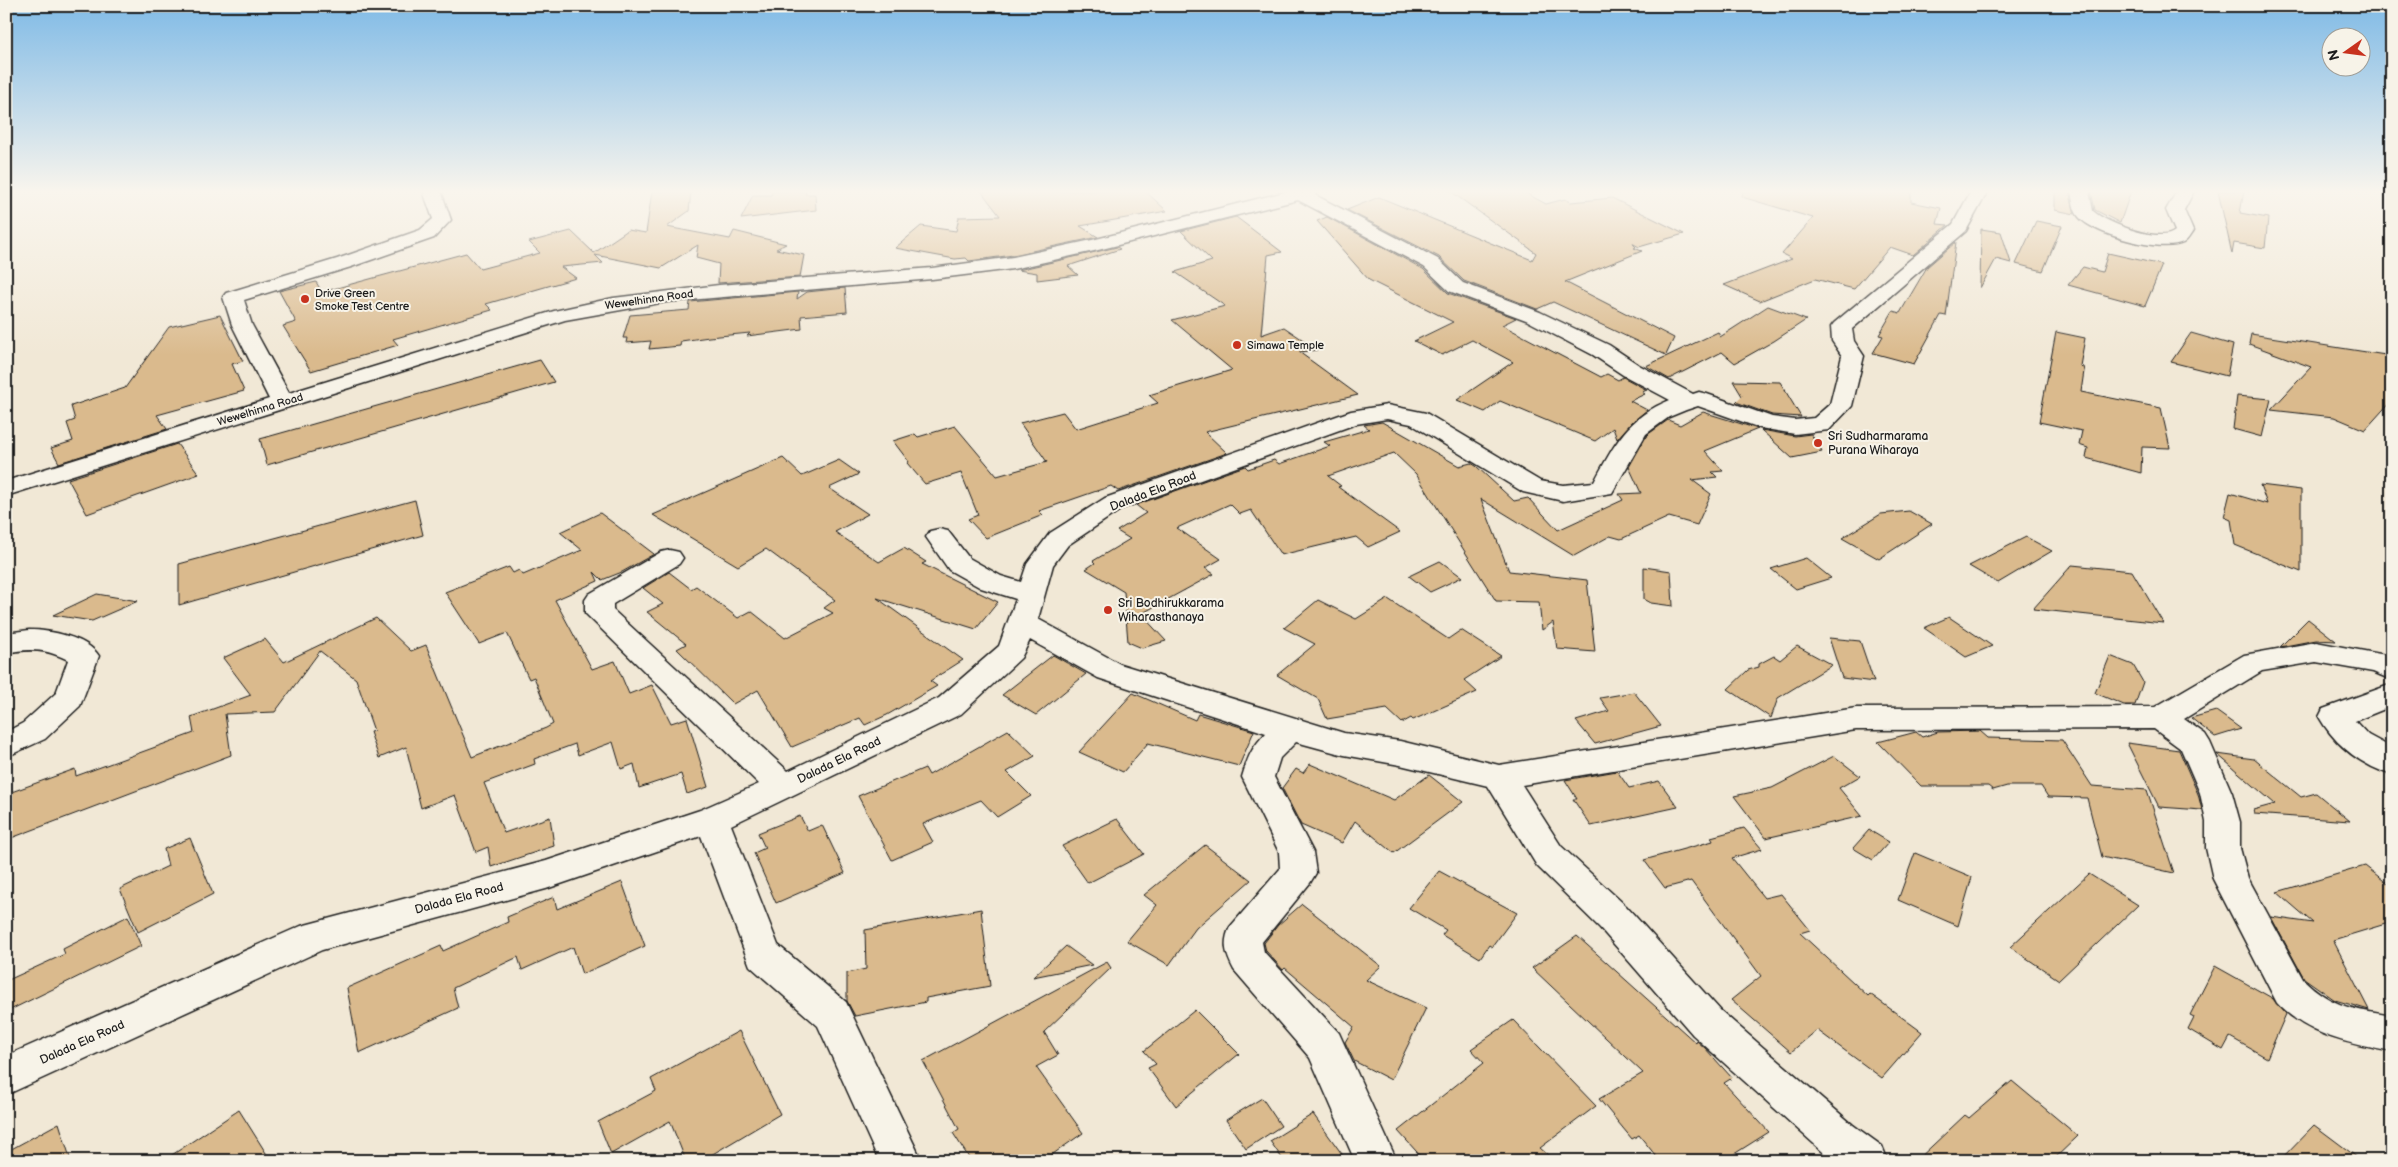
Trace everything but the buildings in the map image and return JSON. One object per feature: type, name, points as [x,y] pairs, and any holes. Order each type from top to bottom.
[{"type":"street","points":[[282,402],[242,325],[233,297],[395,245]]},
{"type":"street","name":"Wewelhinna Road","points":[[6,489],[561,315],[614,302],[692,292],[867,280],[986,267],[1091,245]]},
{"type":"street","points":[[1400,245],[1431,263],[1456,287],[1534,316],[1601,350],[1631,370],[1689,401]]},
{"type":"street","name":"Dalada Ela Road","points":[[6,1076],[314,937],[546,874],[712,819],[786,786],[950,706],[1011,651],[1023,623],[1040,564],[1059,539],[1114,504],[1351,418],[1387,412],[1418,418],[1532,487],[1563,493],[1603,488],[1633,431],[1652,415],[1689,401],[1699,399],[1768,423],[1794,428],[1822,425],[1841,406],[1853,356],[1843,341],[1842,327],[1938,245]]},
{"type":"street","points":[[939,537],[959,564],[991,582],[1030,594]]},
{"type":"street","points":[[670,558],[599,600],[599,613],[763,770],[786,786]]},
{"type":"street","points":[[1023,623],[1109,670],[1290,729],[1344,744],[1400,753],[1498,777],[1856,719],[2160,718],[2254,662],[2316,652],[2381,663],[2392,670]]},
{"type":"street","points":[[6,643],[26,639],[56,641],[84,656],[69,698],[34,731],[6,746]]},
{"type":"street","points":[[2392,694],[2334,717],[2357,743],[2392,762]]},
{"type":"street","points":[[2160,718],[2194,742],[2216,793],[2223,822],[2224,848],[2231,878],[2290,992],[2302,1005],[2326,1020],[2392,1034]]},
{"type":"street","points":[[1290,729],[1265,753],[1258,777],[1296,852],[1298,873],[1243,938],[1247,959],[1325,1046],[1376,1161]]},
{"type":"street","points":[[1498,777],[1549,856],[1613,916],[1707,1023],[1838,1139],[1867,1161]]},
{"type":"street","points":[[712,819],[763,955],[832,1014],[901,1161]]},
{"type":"place","name":"Drive Green Smoke Test Centre","points":[[305,299]]},
{"type":"place","name":"Simawa Temple","points":[[1237,345]]},
{"type":"place","name":"Sri Sudharmarama Purana Wiharaya","points":[[1818,443]]},
{"type":"place","name":"Sri Bodhirukkarama Wiharasthanaya","points":[[1108,610]]}]
